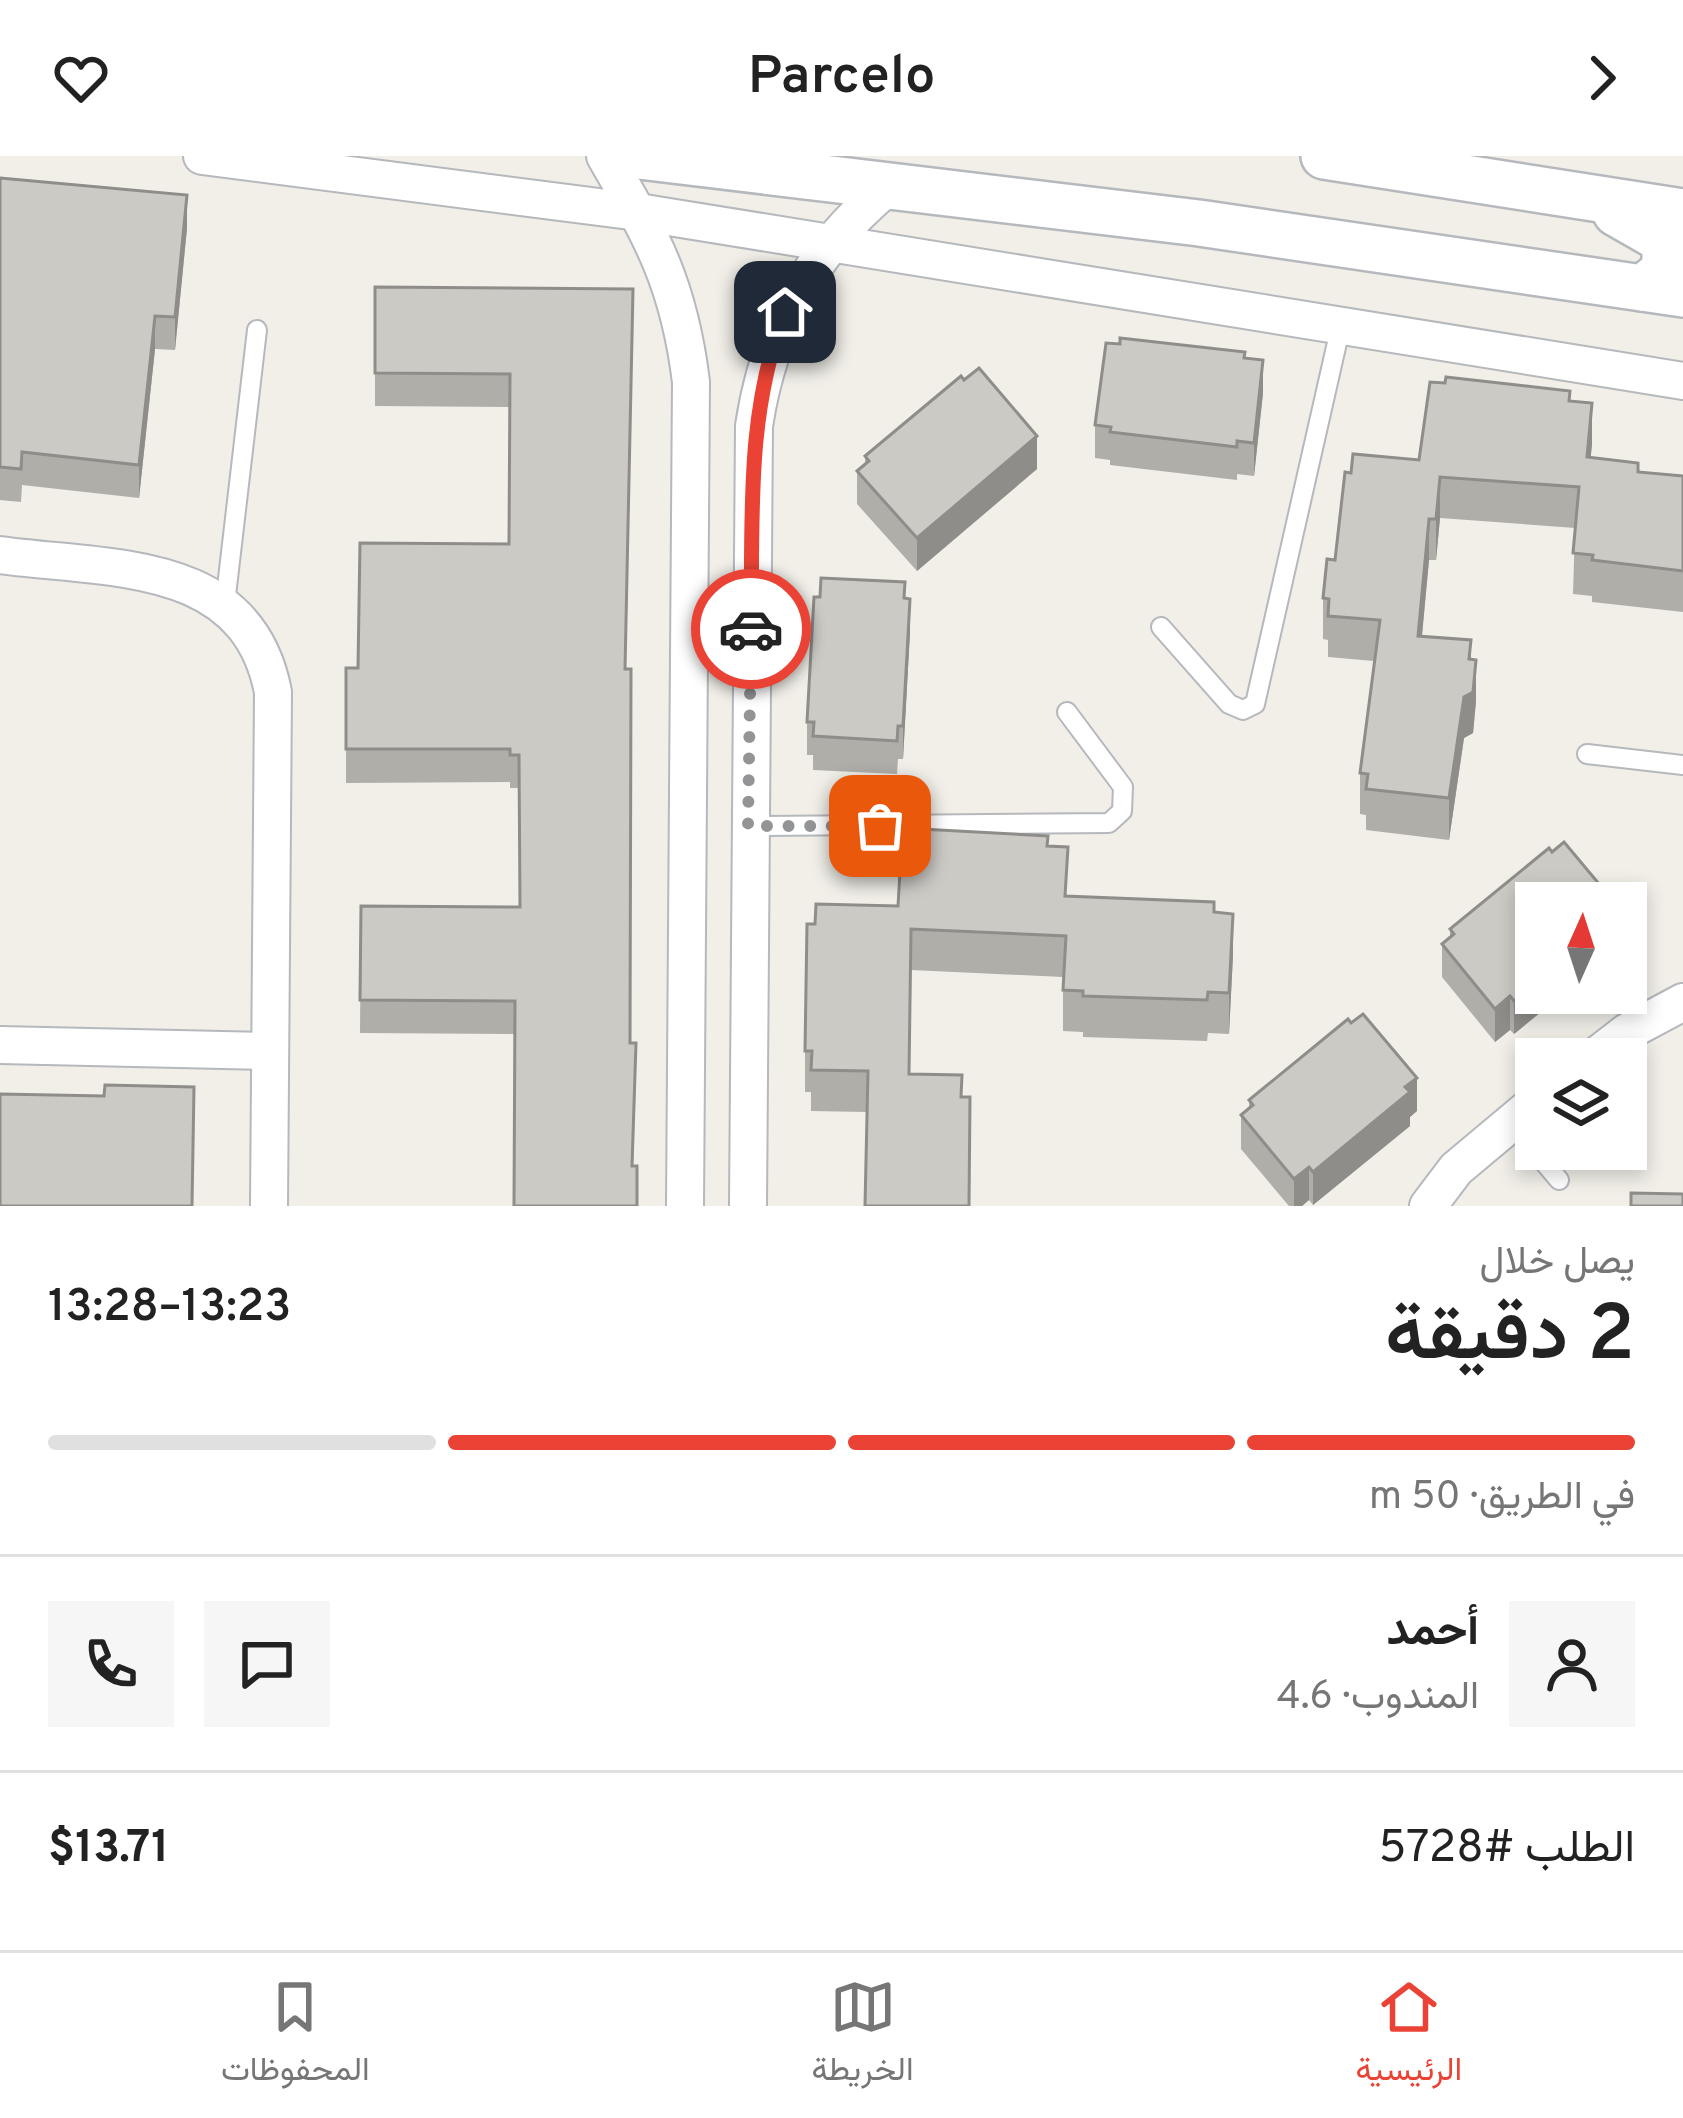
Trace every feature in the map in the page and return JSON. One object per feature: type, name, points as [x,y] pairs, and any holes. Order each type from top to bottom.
[{"type":"street","points":[[202,156],[638,212],[1683,381]]},
{"type":"street","points":[[605,156],[678,296],[693,425],[685,1206]]},
{"type":"street","points":[[639,156],[1199,223],[1663,291],[1665,241],[1591,201]]},
{"type":"street","points":[[1324,156],[1683,212]]},
{"type":"street","points":[[748,1206],[754,426],[770,349],[785,312],[829,243],[889,186]]},
{"type":"street","points":[[0,556],[177,580],[225,604],[259,645],[273,692],[268,1206]]},
{"type":"street","points":[[1618,1038],[1683,1003]]},
{"type":"street","points":[[0,1045],[270,1051]]},
{"type":"street","points":[[1428,1206],[1456,1169],[1515,1119]]},
{"type":"lane","points":[[1162,627],[1229,704],[1243,710],[1255,704],[1341,325]]},
{"type":"lane","points":[[225,604],[256,330]]},
{"type":"lane","points":[[748,826],[1109,823],[1122,812],[1123,787],[1067,712]]},
{"type":"lane","points":[[1587,754],[1683,765]]},
{"type":"lane","points":[[1554,1170],[1559,1180]]},
{"type":"building","points":[[0,178],[187,195],[175,317],[155,316],[139,465],[22,452],[21,469],[0,467]]},
{"type":"building","points":[[375,287],[633,289],[625,669],[631,669],[630,1043],[636,1043],[632,1166],[637,1166],[637,1206],[514,1206],[515,1001],[360,1000],[361,906],[520,907],[519,755],[510,755],[510,749],[346,749],[346,668],[358,668],[360,543],[509,544],[510,374],[375,373]]},
{"type":"building","points":[[1120,338],[1245,352],[1244,358],[1263,360],[1254,443],[1237,441],[1237,447],[1110,432],[1111,427],[1095,425],[1106,343],[1120,344]]},
{"type":"building","points":[[979,368],[1037,436],[917,538],[857,471],[869,461],[865,456],[961,376],[964,380]]},
{"type":"building","points":[[1446,377],[1570,391],[1569,401],[1592,403],[1587,457],[1638,463],[1638,472],[1683,476],[1683,571],[1592,560],[1593,555],[1573,553],[1579,487],[1440,477],[1436,519],[1429,519],[1418,636],[1471,640],[1469,659],[1476,660],[1473,692],[1464,697],[1449,798],[1366,789],[1368,774],[1360,773],[1380,620],[1328,616],[1329,599],[1323,598],[1327,559],[1335,560],[1345,472],[1351,473],[1353,454],[1419,460],[1430,382],[1445,383]]},
{"type":"building","points":[[821,578],[905,582],[904,598],[910,599],[903,726],[898,726],[897,741],[813,736],[814,722],[807,722],[814,597],[820,597]]},
{"type":"building","points":[[921,829],[1048,836],[1047,846],[1068,847],[1065,896],[1214,902],[1214,912],[1233,914],[1229,993],[1208,992],[1207,1000],[1083,996],[1083,991],[1063,990],[1066,936],[911,929],[909,1074],[962,1075],[961,1097],[970,1097],[969,1206],[865,1206],[868,1071],[811,1070],[812,1051],[805,1051],[807,924],[815,924],[816,904],[898,906],[902,837],[920,838]]},
{"type":"building","points":[[1564,842],[1597,882],[1515,882],[1515,1000],[1510,996],[1495,1009],[1442,944],[1454,934],[1450,929],[1549,848],[1552,852]]},
{"type":"building","points":[[1363,1014],[1417,1078],[1405,1087],[1410,1092],[1313,1172],[1309,1167],[1294,1179],[1241,1115],[1253,1105],[1249,1100],[1348,1019],[1351,1023]]},
{"type":"building","points":[[105,1085],[194,1087],[192,1206],[0,1206],[0,1094],[104,1096]]},
{"type":"building","points":[[1631,1193],[1683,1194],[1683,1206],[1631,1206]]},
{"type":"way so far","points":[[751,629],[748,826],[880,826]]},
{"type":"route","points":[[751,629],[754,426],[770,349],[785,312]]}]
